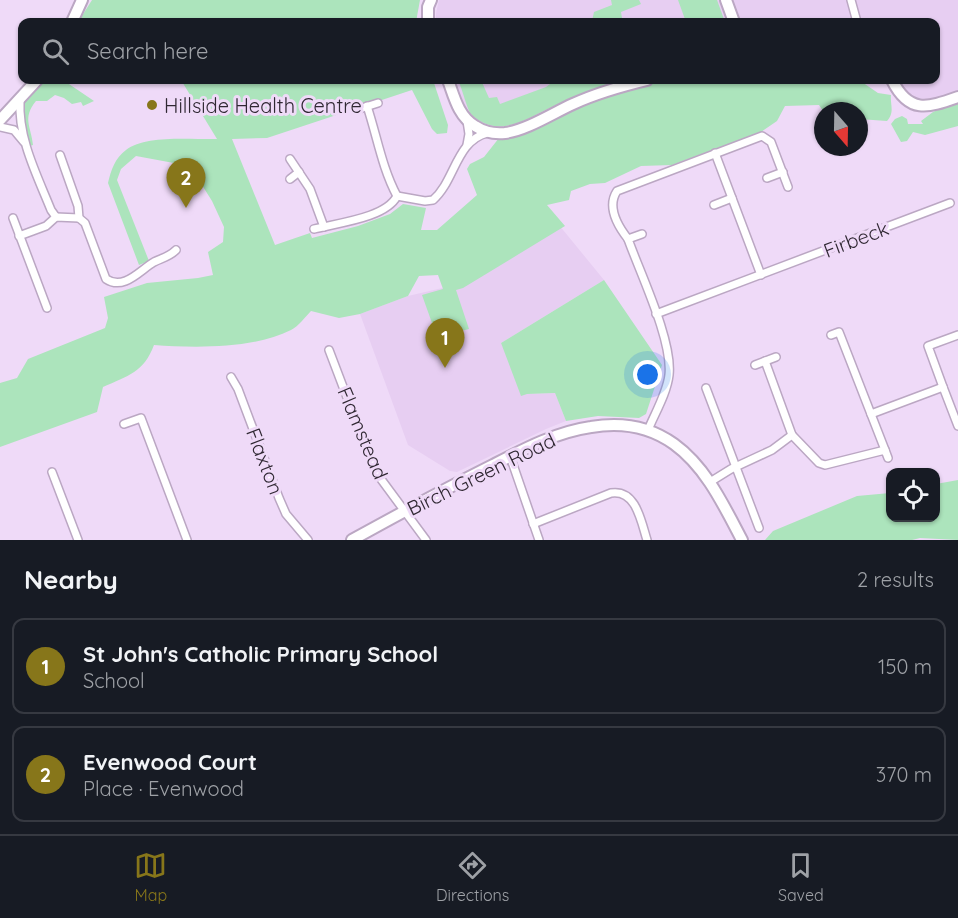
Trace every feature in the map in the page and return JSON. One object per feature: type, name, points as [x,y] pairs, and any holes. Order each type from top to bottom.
[{"type":"street","points":[[74,18],[82,0]]},
{"type":"street","points":[[428,18],[428,7],[431,0]]},
{"type":"street","points":[[726,0],[733,18]]},
{"type":"street","points":[[851,0],[856,18]]},
{"type":"street","points":[[0,120],[34,84]]},
{"type":"street","points":[[450,84],[460,112],[466,120],[481,130],[506,133],[576,102],[630,84]]},
{"type":"street","points":[[894,84],[906,100],[919,106],[936,105],[958,97]]},
{"type":"street","points":[[20,100],[21,127],[25,144],[51,210],[57,217]]},
{"type":"street","points":[[356,110],[378,103]]},
{"type":"street","points":[[367,106],[383,164],[397,196]]},
{"type":"street","points":[[466,120],[469,134],[467,145]]},
{"type":"street","points":[[0,127],[14,130],[25,144]]},
{"type":"street","points":[[397,196],[425,201],[435,198],[467,145],[476,137],[488,132]]},
{"type":"street","points":[[648,430],[668,383],[668,350],[628,239],[621,230],[613,209],[612,200],[617,191],[762,136],[771,142],[788,187]]},
{"type":"street","points":[[715,153],[761,275]]},
{"type":"street","points":[[60,155],[78,206],[79,218]]},
{"type":"street","points":[[290,159],[313,196],[324,227]]},
{"type":"street","points":[[290,179],[299,172]]},
{"type":"street","points":[[767,178],[783,172]]},
{"type":"street","points":[[314,229],[352,220],[386,208],[397,196]]},
{"type":"street","points":[[714,205],[732,198]]},
{"type":"street","name":"Firbeck","points":[[656,314],[950,203]]},
{"type":"street","points":[[19,236],[46,226],[57,217],[79,218],[85,223],[104,277],[112,283],[135,277],[154,262],[170,256],[176,250]]},
{"type":"street","points":[[13,218],[47,308]]},
{"type":"street","points":[[628,239],[642,234]]},
{"type":"street","points":[[831,335],[839,332],[888,458]]},
{"type":"street","points":[[958,335],[928,346],[958,426]]},
{"type":"street","name":"Flamstead","points":[[329,350],[375,471],[426,540]]},
{"type":"street","points":[[754,365],[776,357]]},
{"type":"street","points":[[765,361],[792,435],[819,463],[825,465],[885,450]]},
{"type":"street","name":"Flaxton","points":[[231,377],[238,389],[282,506],[308,540]]},
{"type":"street","points":[[871,414],[943,387]]},
{"type":"street","points":[[706,388],[759,528]]},
{"type":"street","points":[[124,424],[141,418],[187,540]]},
{"type":"street","name":"Birch Green Road","points":[[352,540],[454,484],[559,435],[590,427],[625,425],[648,430],[675,445],[710,482],[742,540]]},
{"type":"street","points":[[710,482],[735,467],[765,454],[792,435]]},
{"type":"street","points":[[510,456],[539,540]]},
{"type":"street","points":[[52,472],[78,540]]},
{"type":"street","points":[[533,524],[611,493],[620,492],[632,500],[648,540]]},
{"type":"shaded area","points":[[439,0],[721,0],[728,18],[436,18]]},
{"type":"shaded area","points":[[730,0],[958,0],[958,92],[941,99],[920,100],[909,94],[901,84],[940,84],[940,18],[737,18]]},
{"type":"shaded area","points":[[456,84],[618,84],[563,103],[516,125],[499,128],[476,122],[464,106]]},
{"type":"shaded area","points":[[559,225],[604,280],[501,343],[527,394],[555,393],[566,421],[457,472],[450,471],[408,445],[360,314],[408,296],[451,286]]},
{"type":"green space","points":[[92,0],[420,0],[417,18],[81,18]]},
{"type":"green space","points":[[611,0],[639,0],[641,4],[621,12],[622,18],[593,18],[594,12],[612,5]]},
{"type":"green space","points":[[678,0],[717,0],[724,18],[685,18]]},
{"type":"green space","points":[[36,84],[69,84],[94,101],[83,106],[81,102],[72,104],[55,95],[47,101],[36,101],[28,117],[33,145],[23,148],[19,138],[18,113],[25,96]]},
{"type":"green space","points":[[183,84],[434,84],[448,125],[447,133],[437,134],[432,129],[412,90],[267,138],[232,139],[275,245],[310,233],[312,238],[358,226],[390,214],[403,204],[426,208],[421,230],[437,230],[477,195],[467,169],[470,164],[484,157],[499,138],[628,89],[649,84],[865,84],[878,93],[891,95],[892,111],[887,121],[868,120],[868,102],[814,102],[814,105],[785,106],[777,121],[761,132],[672,165],[641,166],[605,183],[590,184],[571,191],[569,200],[547,205],[565,226],[463,288],[456,290],[469,329],[437,337],[422,295],[443,289],[438,275],[419,276],[408,296],[360,314],[339,318],[311,311],[291,330],[260,341],[206,347],[154,345],[145,361],[134,372],[103,387],[97,412],[0,447],[0,383],[17,378],[28,359],[105,328],[108,318],[104,297],[147,283],[213,275],[208,252],[223,242],[224,227],[212,201],[190,166],[136,156],[121,169],[117,180],[149,261],[139,265],[108,183],[116,161],[126,150],[145,142],[217,139]]},
{"type":"green space","points":[[459,84],[483,84],[489,98],[497,97],[500,104],[550,84],[614,84],[573,98],[511,125],[487,124],[478,120],[468,108]]},
{"type":"green space","points":[[958,101],[958,126],[925,135],[913,132],[907,141],[901,142],[891,124],[902,116],[907,119],[908,124],[923,124],[921,121],[933,112]]},
{"type":"green space","points":[[604,280],[662,365],[646,414],[639,418],[598,416],[566,421],[555,393],[521,396],[501,343]]},
{"type":"green space","points":[[958,480],[958,540],[920,538],[912,540],[765,540],[773,531],[857,496],[886,493],[886,522],[940,522],[940,483]]},
{"type":"place","name":"Hillside Health Centre","points":[[152,105]]},
{"type":"place","name":"Evenwood Court","points":[[186,208]]},
{"type":"place","name":"St John's Catholic Primary School","points":[[445,368]]}]
